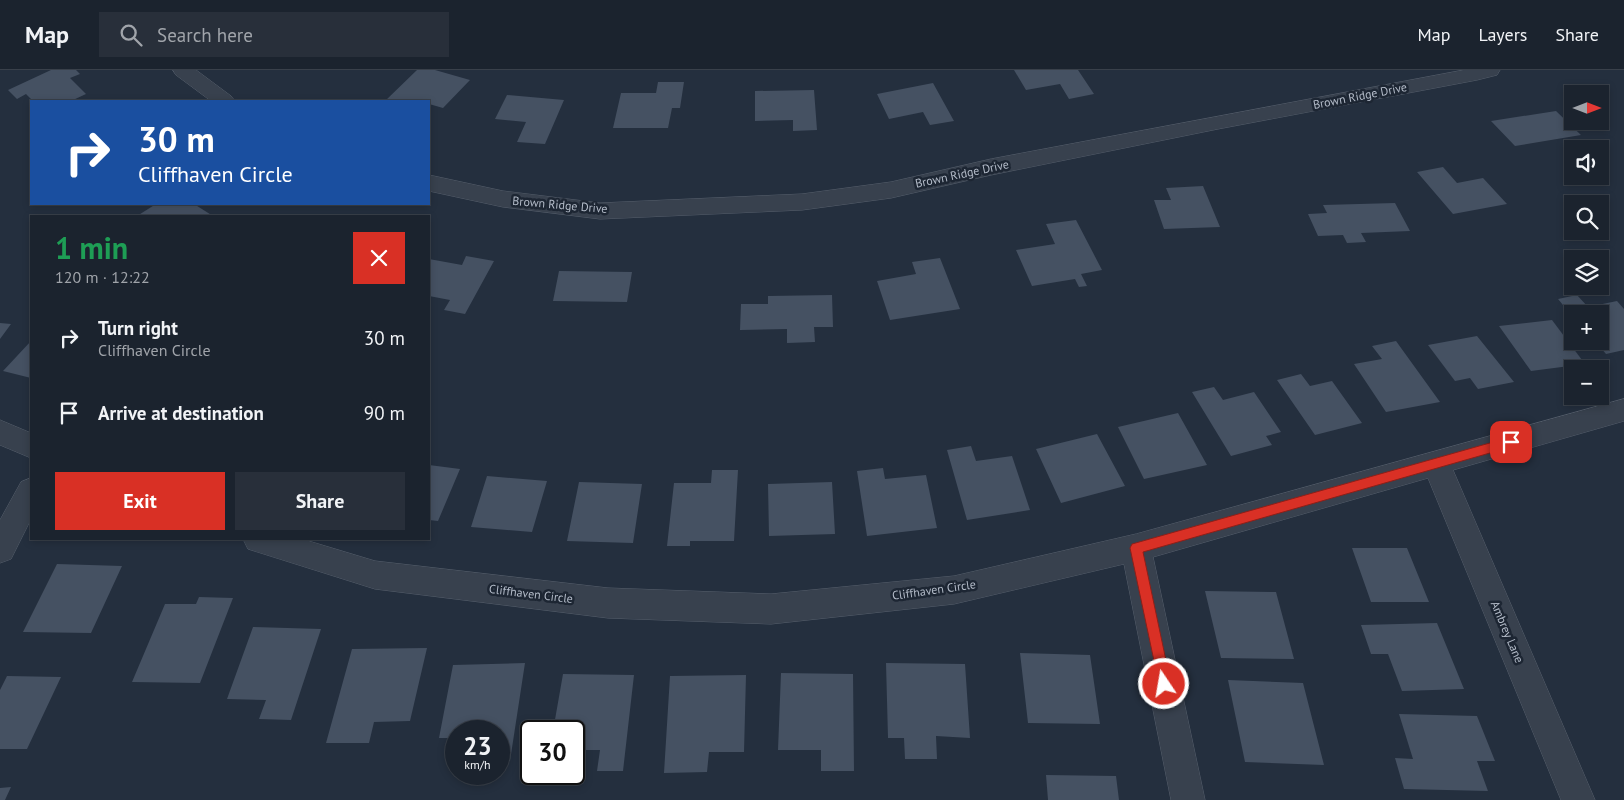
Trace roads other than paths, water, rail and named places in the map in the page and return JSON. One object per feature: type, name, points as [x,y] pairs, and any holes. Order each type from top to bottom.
[{"type":"street","points":[[183,70],[223,100]]},
{"type":"street","name":"Brown Ridge Drive","points":[[430,184],[503,200],[600,211],[802,202],[891,190],[991,167],[1490,70]]},
{"type":"street","name":"Cliffhaven Circle","points":[[261,540],[375,575],[608,603],[771,609],[954,590],[1136,548],[1624,410]]},
{"type":"street","points":[[0,432],[30,446]]},
{"type":"street","name":"Ambrey Lane","points":[[1436,464],[1578,800]]},
{"type":"street","points":[[0,549],[30,493]]},
{"type":"street","points":[[1136,548],[1188,800]]}]
